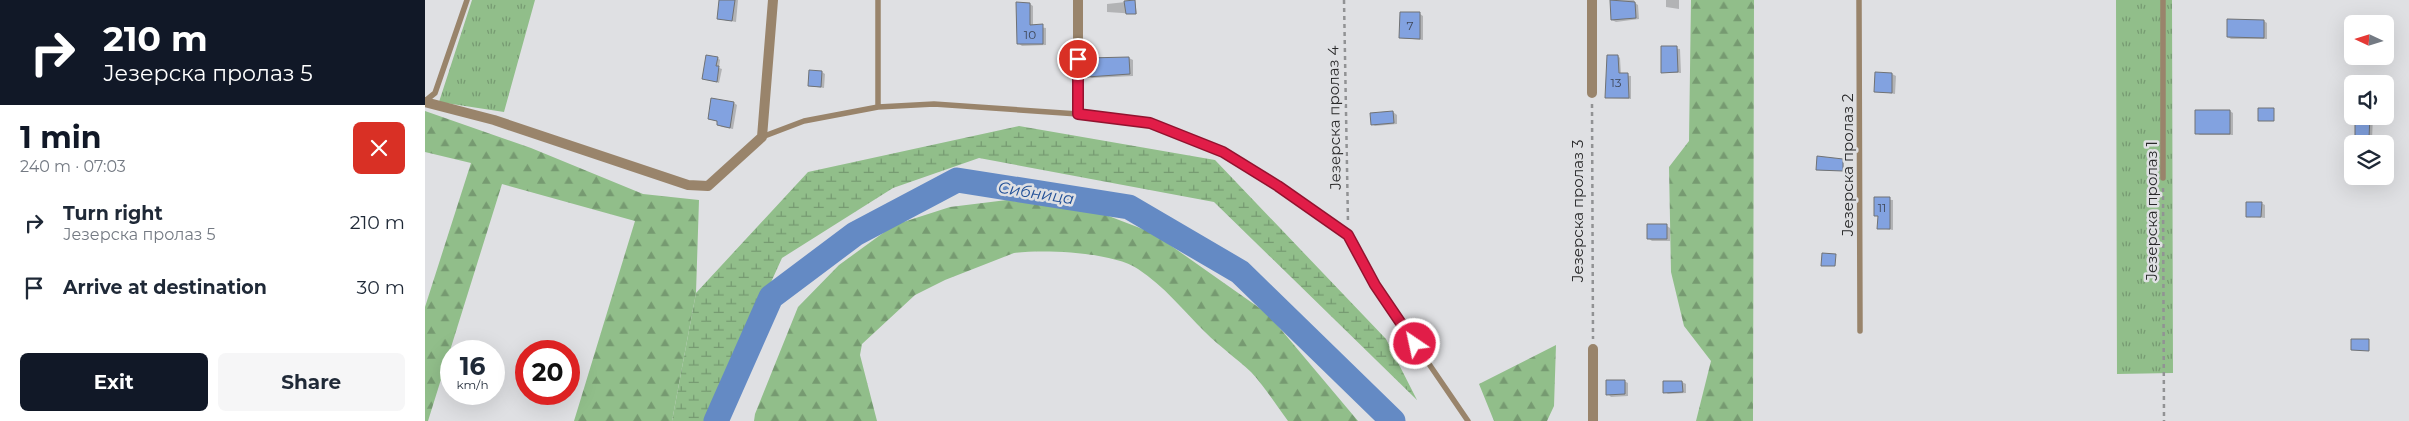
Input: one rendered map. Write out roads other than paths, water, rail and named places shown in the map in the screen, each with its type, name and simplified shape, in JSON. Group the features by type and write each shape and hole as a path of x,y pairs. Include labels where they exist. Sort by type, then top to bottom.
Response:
{"street":[{"path":"425,102 494,120 688,186 708,186 762,137 773,0"},
{"path":"1078,0 1078,114"},
{"path":"1592,0 1592,93"},
{"path":"1593,349 1593,421"}],"lane":[{"path":"425,102 435,93 467,0"},
{"path":"878,0 878,107"},
{"name":"Језерска пролаз 2","path":"1859,0 1860,331"},
{"name":"Језерска пролаз 1","path":"2163,0 2163,178"},
{"path":"762,137 804,121 878,107 933,104 1078,114 1150,123 1223,152 1278,186 1348,235 1375,285 1468,421"}],"waterway":[{"name":"Сибница","path":"716,421 771,297 855,234 957,180 1129,207 1240,272 1393,421"}]}
